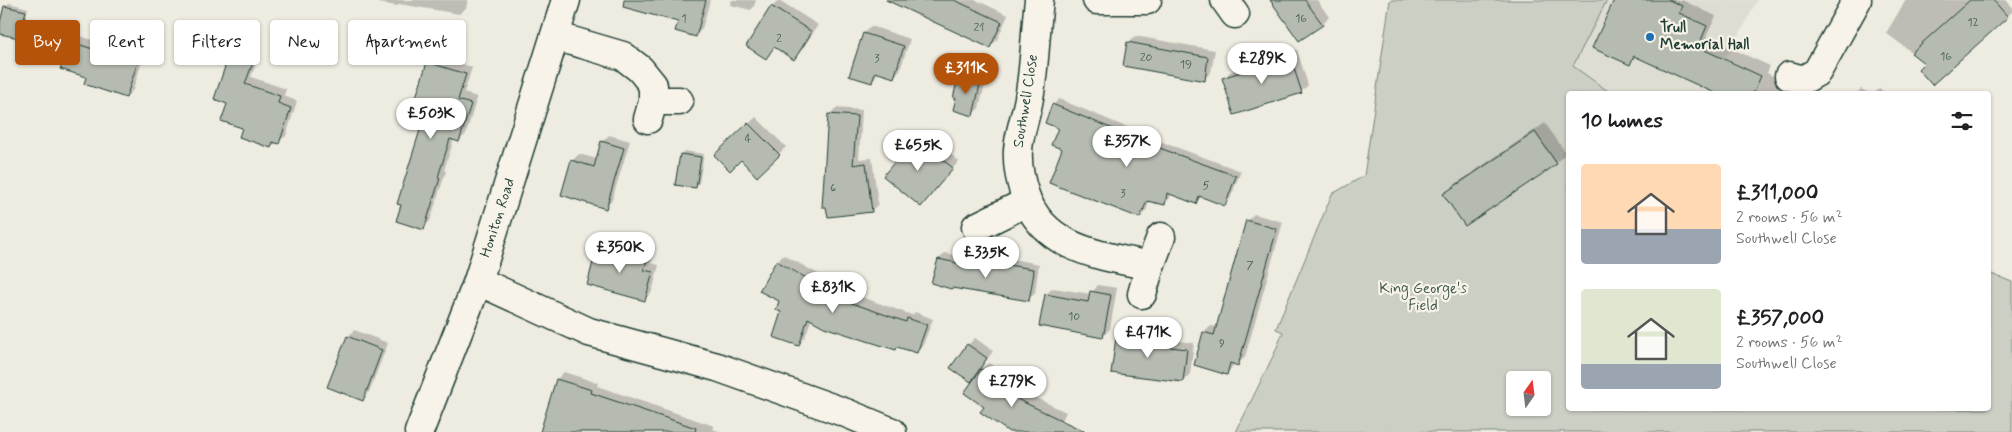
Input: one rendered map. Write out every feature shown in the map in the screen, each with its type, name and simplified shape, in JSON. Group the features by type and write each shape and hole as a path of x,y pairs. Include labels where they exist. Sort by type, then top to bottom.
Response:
{"street":[{"name":"Honiton Road","path":"419,432 478,281 566,0"},
{"name":"Southwell Close","path":"1039,0 1029,99 1018,148 1020,180 1027,202 1039,221 1053,236 1100,255 1150,266"},
{"path":"1097,0 1147,0"},
{"path":"1789,76 1803,80 1817,72 1857,0"},
{"path":"555,36 623,56 640,69 653,85 660,107"},
{"path":"976,227 1027,202"},
{"path":"1142,294 1161,237"},
{"path":"478,281 589,332 717,367 846,413 892,432"}],"shaded area":[{"path":"1484,0 1757,0 1732,49 1722,61 1708,91 1608,91"}],"green space":[{"name":"King George's Field","path":"1390,0 1607,0 1573,66 1608,91 1566,91 1566,411 1991,411 1991,274 2012,282 2012,432 1236,432 1283,332 1276,329 1332,194 1364,176"}],"building":[{"path":"624,0 706,0 696,37 675,31 678,22 623,7"},
{"path":"886,0 954,0 1002,22 990,48"},
{"path":"1270,0 1305,0 1323,25 1299,41"},
{"name":"Trull Memorial Hall","path":"1614,0 1669,0 1682,6 1679,13 1707,26 1698,47 1761,76 1754,91 1710,91 1634,56 1630,65 1592,48"},
{"path":"1970,0 1993,0 2008,17 1932,85 1918,69 1924,63 1911,53"},
{"path":"4,6 26,11 24,20 15,20 15,37 0,34 0,23"},
{"path":"771,6 812,32 794,60 774,47 766,59 746,46"},
{"path":"863,33 904,46 894,78 875,72 872,83 849,76"},
{"path":"1127,42 1208,57 1205,81 1123,66"},
{"path":"80,45 90,48 90,65 137,65 126,98 84,84 86,77 60,69 62,65 80,65"},
{"path":"1290,56 1302,93 1234,115 1222,78"},
{"path":"226,65 252,65 245,84 280,96 278,103 291,108 279,144 273,142 271,148 239,137 242,128 221,121 227,104 214,99"},
{"path":"426,65 437,65 466,74 458,100 471,104 459,142 450,139 424,230 396,221 401,205 397,204 420,130 407,126"},
{"path":"959,74 981,80 973,116 953,110 956,98 953,98"},
{"path":"1052,104 1157,147 1236,176 1225,206 1199,196 1196,204 1167,193 1165,205 1147,201 1140,218 1049,183 1062,149 1051,145 1058,128 1045,123"},
{"path":"828,114 857,116 853,165 866,163 872,212 828,217 826,207 822,207"},
{"path":"748,123 780,155 757,177 741,160 730,171 714,155"},
{"path":"1535,132 1557,164 1465,226 1443,194"},
{"path":"915,137 953,168 921,207 883,176"},
{"path":"601,141 624,148 606,209 561,195 571,160 594,167"},
{"path":"680,154 701,157 696,188 675,185"},
{"path":"1246,220 1277,229 1238,366 1230,363 1227,375 1194,365 1203,332 1214,335"},
{"path":"597,247 647,260 644,270 653,272 645,301 587,285"},
{"path":"938,259 982,268 983,261 1033,269 1029,301 951,289 931,283"},
{"path":"776,261 849,302 906,322 907,318 927,325 917,353 897,347 896,350 867,341 824,327 808,318 799,346 773,337 781,312 776,310 779,301 759,291"},
{"path":"1090,291 1111,295 1103,338 1039,326 1045,294 1088,302"},
{"path":"1117,331 1137,334 1136,343 1187,349 1183,382 1111,373"},
{"path":"347,336 382,350 363,401 327,387"},
{"path":"967,344 987,358 971,382 950,368"},
{"path":"981,369 1019,396 1017,399 1086,432 1009,432 980,412 984,407 964,393"},
{"path":"556,379 592,390 591,393 696,428 695,432 540,432"}],"place":[{"name":"Trull Memorial Hall","path":"1650,37"}]}
